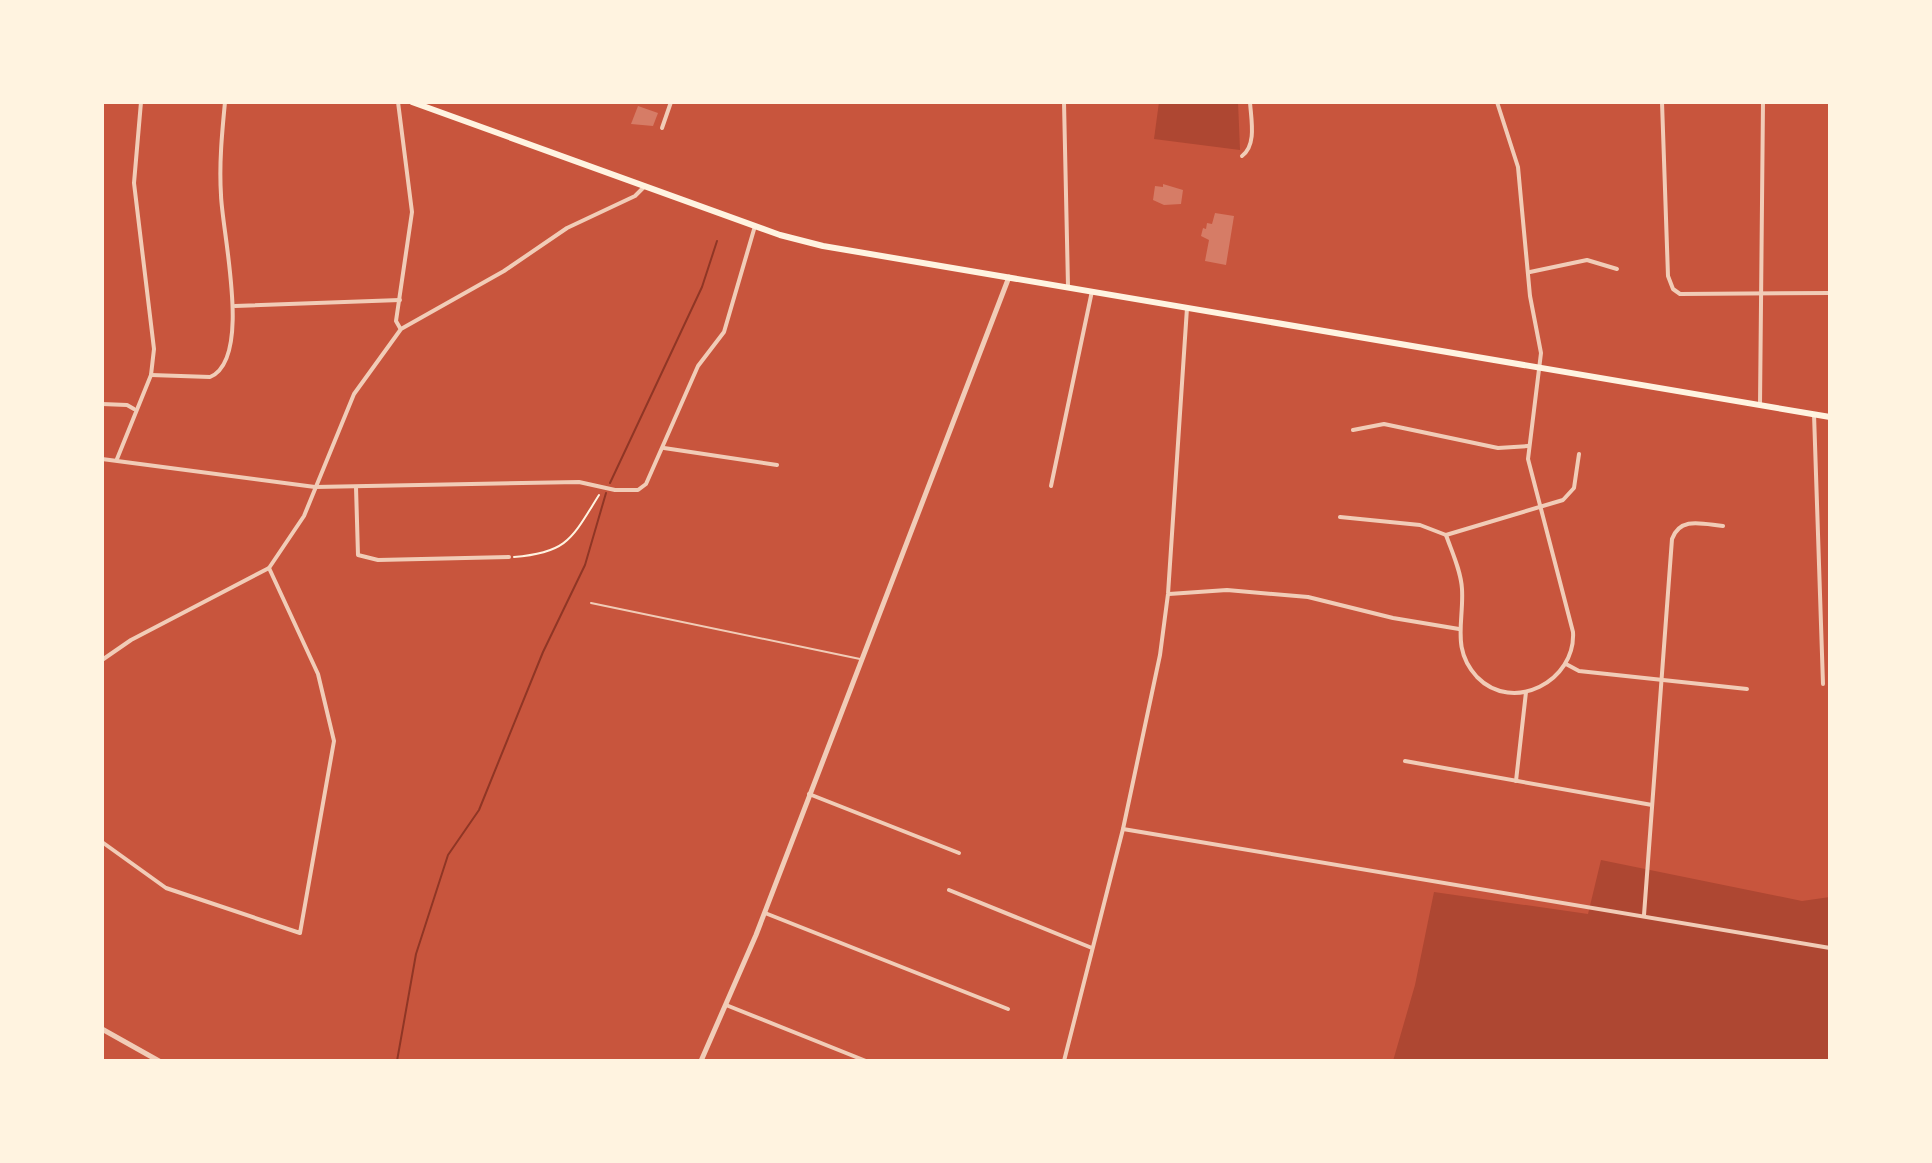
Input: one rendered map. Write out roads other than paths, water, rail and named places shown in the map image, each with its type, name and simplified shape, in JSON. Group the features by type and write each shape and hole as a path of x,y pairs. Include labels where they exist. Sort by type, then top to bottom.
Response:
{"main road":[{"path":"412,102 755,226 823,246 1830,417"}],"street":[{"path":"117,459 134,409 151,375 154,349 134,183 141,102"},
{"path":"151,375 210,377 219,374 225,364 235,306 220,193 225,102"},
{"path":"398,102 412,212 396,321 401,329"},
{"path":"662,128 670,103 664,102"},
{"path":"1064,102 1068,286"},
{"path":"1242,156 1250,151 1250,102"},
{"path":"1446,535 1462,586 1459,629 1463,656 1478,678 1501,691 1526,692 1549,682 1566,664 1573,645 1573,632 1528,463 1541,353 1518,167 1497,102"},
{"path":"1662,102 1668,276 1673,289 1680,294 1830,293"},
{"path":"1760,405 1763,102"},
{"path":"102,660 131,640 269,568 304,516 354,394 401,329 504,271 567,228 635,196 645,185"},
{"path":"102,459 315,487 579,482 638,490 646,484 664,448 698,366 724,332 755,226"},
{"path":"1529,272 1587,260 1617,269"},
{"path":"701,1061 764,913 1009,277"},
{"path":"1051,486 1092,291"},
{"path":"235,306 400,300"},
{"path":"1064,1061 1123,829 1160,655 1168,594 1187,308"},
{"path":"102,404 134,409"},
{"path":"1814,414 1823,684"},
{"path":"1353,430 1384,424 1498,448 1528,446"},
{"path":"664,448 777,465"},
{"path":"1340,517 1420,525 1446,535 1540,508 1570,495 1579,454"},
{"path":"356,487 358,555 378,560 509,557"},
{"path":"1644,915 1675,529 1692,523 1723,526"},
{"path":"102,842 166,888 300,933 334,741 318,674 269,568"},
{"path":"1168,594 1259,591 1325,600 1393,618 1459,629"},
{"path":"1566,664 1579,671 1747,689"},
{"path":"1516,781 1526,692"},
{"path":"1405,761 1652,805"},
{"path":"809,794 959,853"},
{"path":"1123,829 1830,948"},
{"path":"949,890 1092,948"},
{"path":"764,913 1008,1009"},
{"path":"726,1005 866,1061"},
{"path":"102,1029 159,1061"}],"lane":[{"path":"591,603 860,659"}],"waterway":[{"path":"610,483 702,287 717,241"},
{"path":"397,1061 416,954 448,855 479,810 543,652 585,565 606,493"}]}
